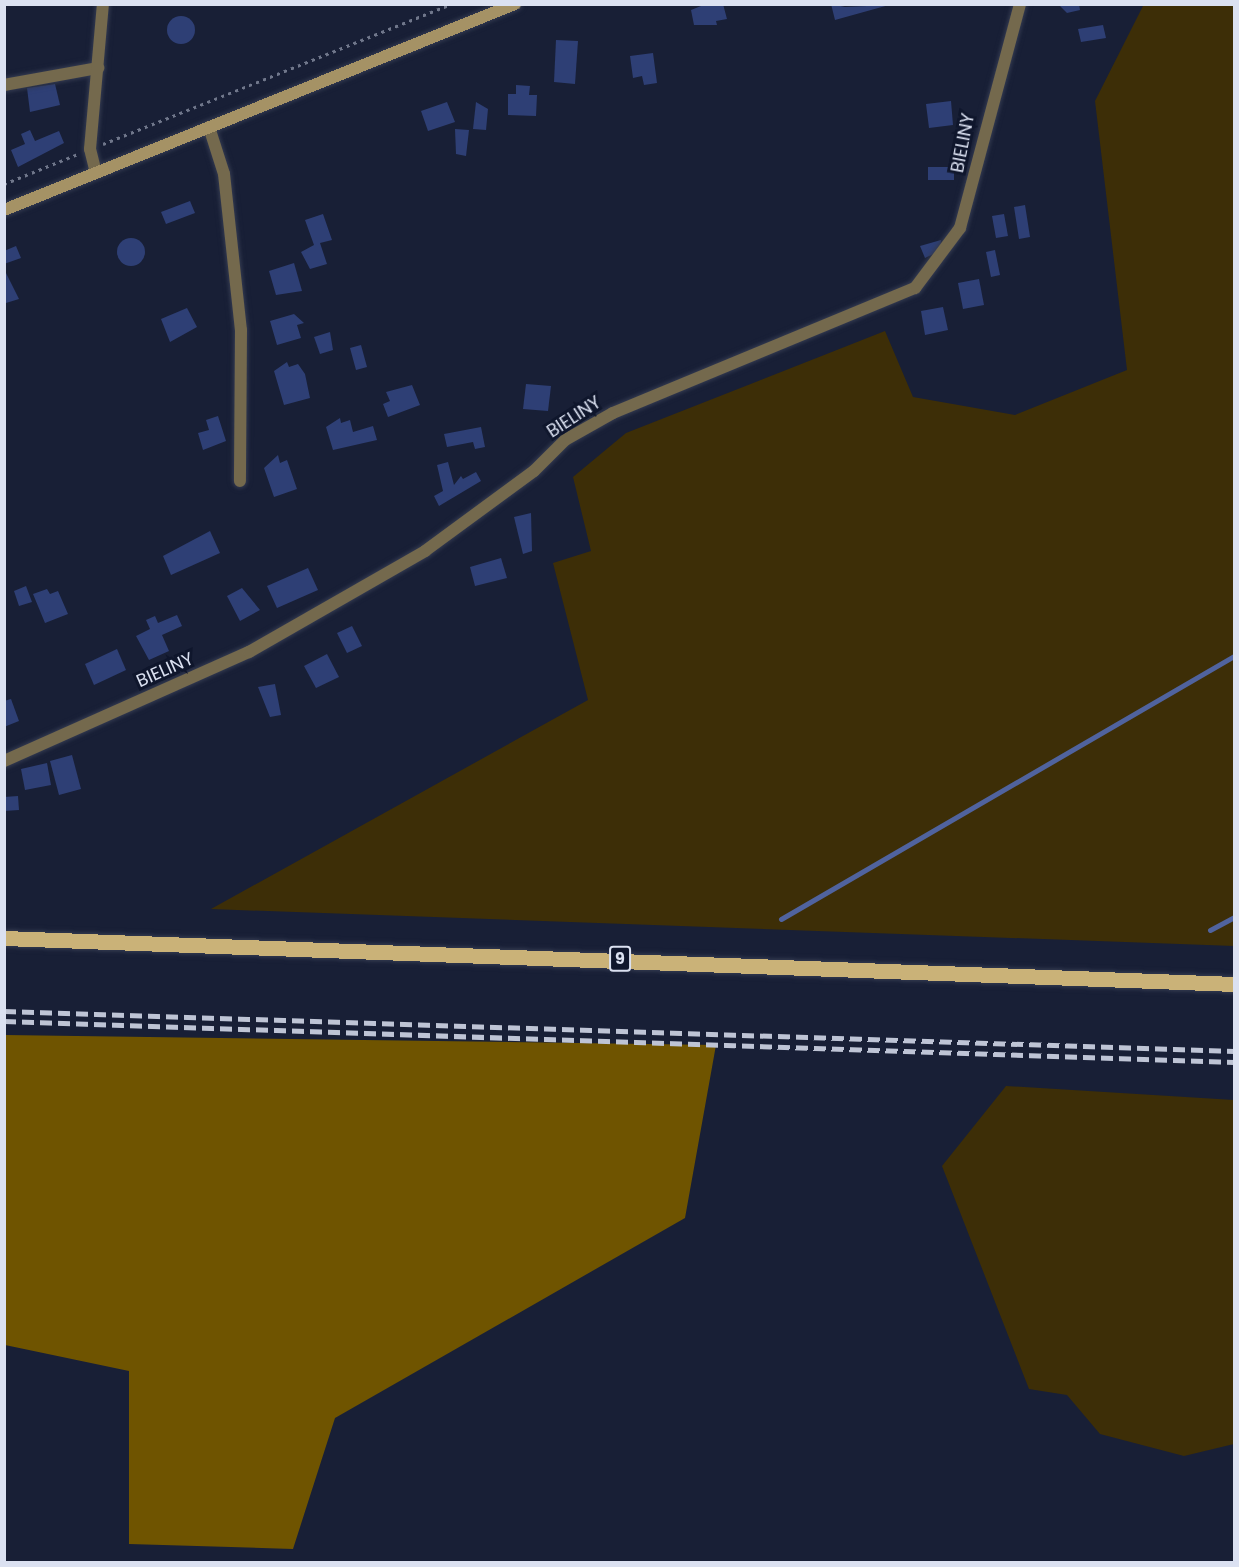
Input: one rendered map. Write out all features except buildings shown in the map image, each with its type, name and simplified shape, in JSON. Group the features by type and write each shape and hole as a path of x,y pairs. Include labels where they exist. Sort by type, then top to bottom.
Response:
{"main road":[{"path":"4,210 515,4"},
{"name":"9","path":"4,938 1234,984"}],"street":[{"path":"96,173 90,149 103,4"},
{"name":"BIELINY","path":"4,761 270,640 425,551 534,471 565,440 613,413 915,288 960,228 1020,4"},
{"path":"4,86 98,68"},
{"path":"209,128 224,174 241,330 240,481"}],"path":[{"path":"4,184 452,4"}],"shaded area":[{"path":"1144,4 1234,5 1234,946 211,909 588,700 553,563 591,551 573,477 626,433 885,331 913,397 1015,415 1127,370 1095,101"},
{"path":"5,1035 716,1045 685,1218 335,1418 293,1549 129,1544 129,1371 5,1345"},
{"path":"1006,1086 1234,1100 1234,1444 1184,1456 1100,1434 1067,1395 1029,1389 942,1166"}],"waterway":[{"path":"781,919 1234,656"},
{"path":"1210,930 1234,917"}],"railway":[{"path":"4,1011 1234,1051"},
{"path":"4,1021 1234,1062"}]}
